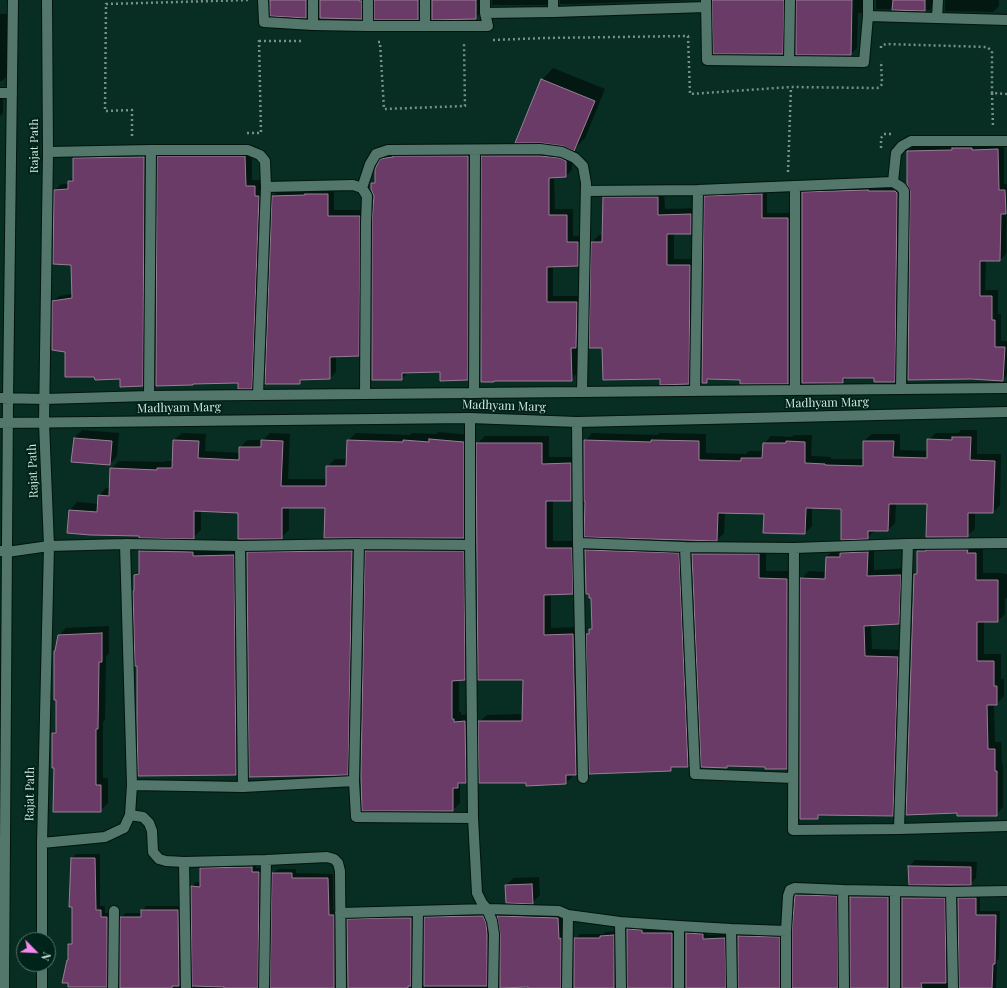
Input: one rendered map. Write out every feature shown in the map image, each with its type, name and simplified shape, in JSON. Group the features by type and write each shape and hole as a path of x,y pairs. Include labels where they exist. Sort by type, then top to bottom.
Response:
{"street":[{"name":"Rajat Path","path":"4,988 2,933 4,398 13,0"},
{"name":"Rajat Path","path":"42,932 42,843 49,546 44,423 48,152 47,0"},
{"path":"263,0 264,22 368,26 488,26 485,13 485,0"},
{"path":"313,0 313,25"},
{"path":"368,0 368,26"},
{"path":"425,0 425,26"},
{"path":"553,0 553,12"},
{"path":"789,60 790,0"},
{"path":"485,13 553,12 627,5 706,4 707,60 864,62 868,0"},
{"path":"937,18 938,0"},
{"path":"868,16 1007,20"},
{"path":"0,93 12,93"},
{"path":"893,182 896,153 902,146 911,141 1007,141"},
{"path":"362,188 370,164 376,154 388,150 540,149 562,152 575,158 582,166 586,183 582,392"},
{"path":"149,396 151,150"},
{"path":"48,152 248,150 260,155 265,161 266,187 258,395"},
{"path":"474,393 475,150"},
{"path":"586,191 698,190 893,182 901,187 904,191 901,389"},
{"path":"266,187 353,184 362,188 367,196 365,394"},
{"path":"795,186 795,390"},
{"path":"695,391 698,190"},
{"name":"Madhyam Marg","path":"4,398 44,399 149,396 1007,388"},
{"name":"Madhyam Marg","path":"4,423 470,418 577,422 1007,412"},
{"path":"470,418 473,818 477,893 482,903 488,910 492,921 494,934 493,988"},
{"path":"577,422 578,543 584,778"},
{"path":"578,543 685,547 794,548 908,544 1007,543"},
{"path":"3,552 49,546 125,544 240,546 359,544 470,545"},
{"path":"42,843 105,837 124,828 130,815 132,785 125,544"},
{"path":"359,544 354,781 356,817 473,818"},
{"path":"899,829 908,544"},
{"path":"240,546 243,787"},
{"path":"685,547 695,774 793,778"},
{"path":"794,548 793,830 1007,826"},
{"path":"132,785 243,787 354,781"},
{"path":"130,815 143,817 149,823 152,831 153,852 159,858 166,861 266,860 327,857 334,859 338,863 340,871 341,988"},
{"path":"264,988 266,860"},
{"path":"184,862 186,988"},
{"path":"786,988 786,931 788,896 790,890 795,888 951,892 1007,890"},
{"path":"843,890 844,988"},
{"path":"895,891 895,988"},
{"path":"951,892 953,988"},
{"path":"340,913 488,910 559,911 568,915 620,922 786,931"},
{"path":"113,988 114,911"},
{"path":"417,988 418,911"},
{"path":"567,988 568,915"},
{"path":"620,922 621,988"},
{"path":"679,988 680,926"},
{"path":"731,929 732,988"},
{"path":"42,972 42,988"}],"path":[{"path":"132,137 132,110 105,111 106,4 250,0"},
{"path":"486,41 546,38 688,36 690,94 791,87 877,88 882,84 880,56"},
{"path":"246,133 261,133 259,41"},
{"path":"380,42 384,109 465,106 463,42 471,41"},
{"path":"880,49 881,46 886,44 987,47 992,50 992,93 1007,94"},
{"path":"791,87 787,172 795,172"},
{"path":"881,150 881,138 884,134 892,134"}],"building":[{"path":"270,0 306,0 306,18 270,16"},
{"path":"320,0 362,1 362,19 320,18"},
{"path":"374,0 418,0 418,20 374,20"},
{"path":"432,0 476,0 476,19 432,20"},
{"path":"712,0 784,0 783,54 713,54"},
{"path":"796,0 852,0 851,55 796,55"},
{"path":"893,0 925,0 925,11 892,10"},
{"path":"541,79 595,101 574,151 563,146 541,143 515,143"},
{"path":"952,148 972,148 972,150 998,149 999,190 1005,190 1006,214 1001,214 1000,261 980,261 980,296 992,296 992,320 995,320 995,347 1005,347 1003,381 971,379 908,380 910,191 907,184 907,151 952,150"},
{"path":"157,156 245,156 246,186 255,186 255,196 259,196 252,389 238,389 238,383 156,386"},
{"path":"393,156 468,156 468,380 440,381 440,372 402,373 402,380 372,380 372,222 374,196 371,189 371,183 375,183 375,169 380,159"},
{"path":"481,156 540,156 560,158 566,161 566,177 549,178 549,215 567,215 567,242 578,242 578,266 547,267 547,302 577,302 576,348 571,348 572,381 481,382"},
{"path":"144,157 143,386 120,387 120,379 95,380 94,377 65,377 65,352 52,350 52,301 72,298 71,265 53,264 54,190 68,189 68,181 73,181 73,158"},
{"path":"868,190 895,191 897,193 895,382 874,382 874,378 843,378 843,383 802,383 802,192"},
{"path":"328,194 328,216 360,216 359,356 330,357 330,379 300,380 300,384 265,384 272,196"},
{"path":"762,194 762,218 788,218 788,384 740,384 740,380 707,379 707,383 702,383 704,196"},
{"path":"603,197 658,197 658,215 691,214 691,234 667,234 667,265 690,265 689,384 660,385 660,379 603,380 602,348 589,348 591,242 602,242"},
{"path":"952,437 971,437 970,460 995,461 993,513 968,513 968,537 926,537 927,504 889,504 888,531 868,531 868,539 841,540 841,509 806,508 805,534 763,533 764,514 718,513 717,541 584,537 584,440 651,442 651,440 699,441 699,460 741,461 741,458 762,458 763,443 786,443 786,441 805,442 805,463 863,466 863,441 894,441 893,457 927,458 927,439 952,440"},
{"path":"74,438 112,441 110,465 71,462"},
{"path":"429,439 464,442 464,538 324,538 325,508 282,508 282,539 238,539 238,513 194,511 194,539 139,538 139,536 67,533 69,510 97,512 98,495 109,496 110,468 157,470 157,468 172,468 173,440 199,441 198,458 239,460 239,447 261,447 261,440 283,441 281,486 326,486 326,466 346,466 347,440 403,442 403,440 429,442"},
{"path":"476,443 542,443 542,464 571,463 571,501 546,501 546,548 572,548 573,594 544,595 544,635 573,634 576,775 566,775 566,784 526,786 526,783 479,783 478,721 522,721 523,680 478,680"},
{"path":"585,550 679,553 688,767 671,767 671,771 589,774 586,634 589,634 589,629 592,629 591,598 589,598 589,594 586,594"},
{"path":"968,550 967,553 976,553 976,580 998,580 998,622 977,622 977,661 994,661 994,686 997,686 997,705 987,705 988,749 995,749 995,771 997,771 997,816 957,816 957,813 906,815 914,574 917,574 917,551"},
{"path":"139,551 193,552 193,556 234,555 236,775 138,776 137,666 135,666 133,591 134,575 139,574"},
{"path":"352,551 348,775 249,777 247,552"},
{"path":"365,551 464,551 465,680 452,681 452,719 454,719 454,722 465,721 466,783 458,783 458,788 453,788 453,811 362,811 361,775"},
{"path":"868,552 867,576 901,575 899,624 864,626 865,656 898,657 893,816 818,815 818,819 800,819 800,578 825,579 826,557 840,557 840,553"},
{"path":"692,554 759,554 759,578 787,579 787,769 727,766 727,768 701,767"},
{"path":"102,633 102,662 99,662 98,729 96,729 96,785 101,785 101,812 53,812 54,768 52,768 52,733 56,733 54,651 58,635"},
{"path":"71,858 95,858 96,910 101,910 101,917 107,917 107,987 68,987 68,983 62,983 68,960 68,944 72,944 72,907 69,907"},
{"path":"908,866 971,867 971,885 909,885"},
{"path":"252,867 252,872 259,872 258,988 192,986 191,886 200,887 200,868"},
{"path":"272,873 292,873 292,878 328,878 329,915 334,915 334,988 270,988"},
{"path":"532,884 533,904 506,903 505,885"},
{"path":"795,895 837,896 838,988 792,988 792,931"},
{"path":"850,897 888,897 888,988 850,988"},
{"path":"902,898 945,898 946,983 921,983 922,988 902,988"},
{"path":"958,898 976,898 976,915 996,915 995,964 993,964 992,988 959,988"},
{"path":"141,910 178,910 179,986 172,986 172,988 120,988 120,917 141,917"},
{"path":"483,916 486,923 487,934 487,986 424,986 424,917"},
{"path":"497,916 558,918 559,939 561,938 561,988 500,988 500,934"},
{"path":"411,918 411,986 408,986 408,988 348,988 347,919"},
{"path":"627,929 642,930 642,933 672,933 672,988 627,988"},
{"path":"686,933 703,934 703,939 725,938 726,988 686,988"},
{"path":"614,935 614,988 574,988 574,938 600,938 600,936"},
{"path":"738,936 780,937 780,988 738,988"}]}
